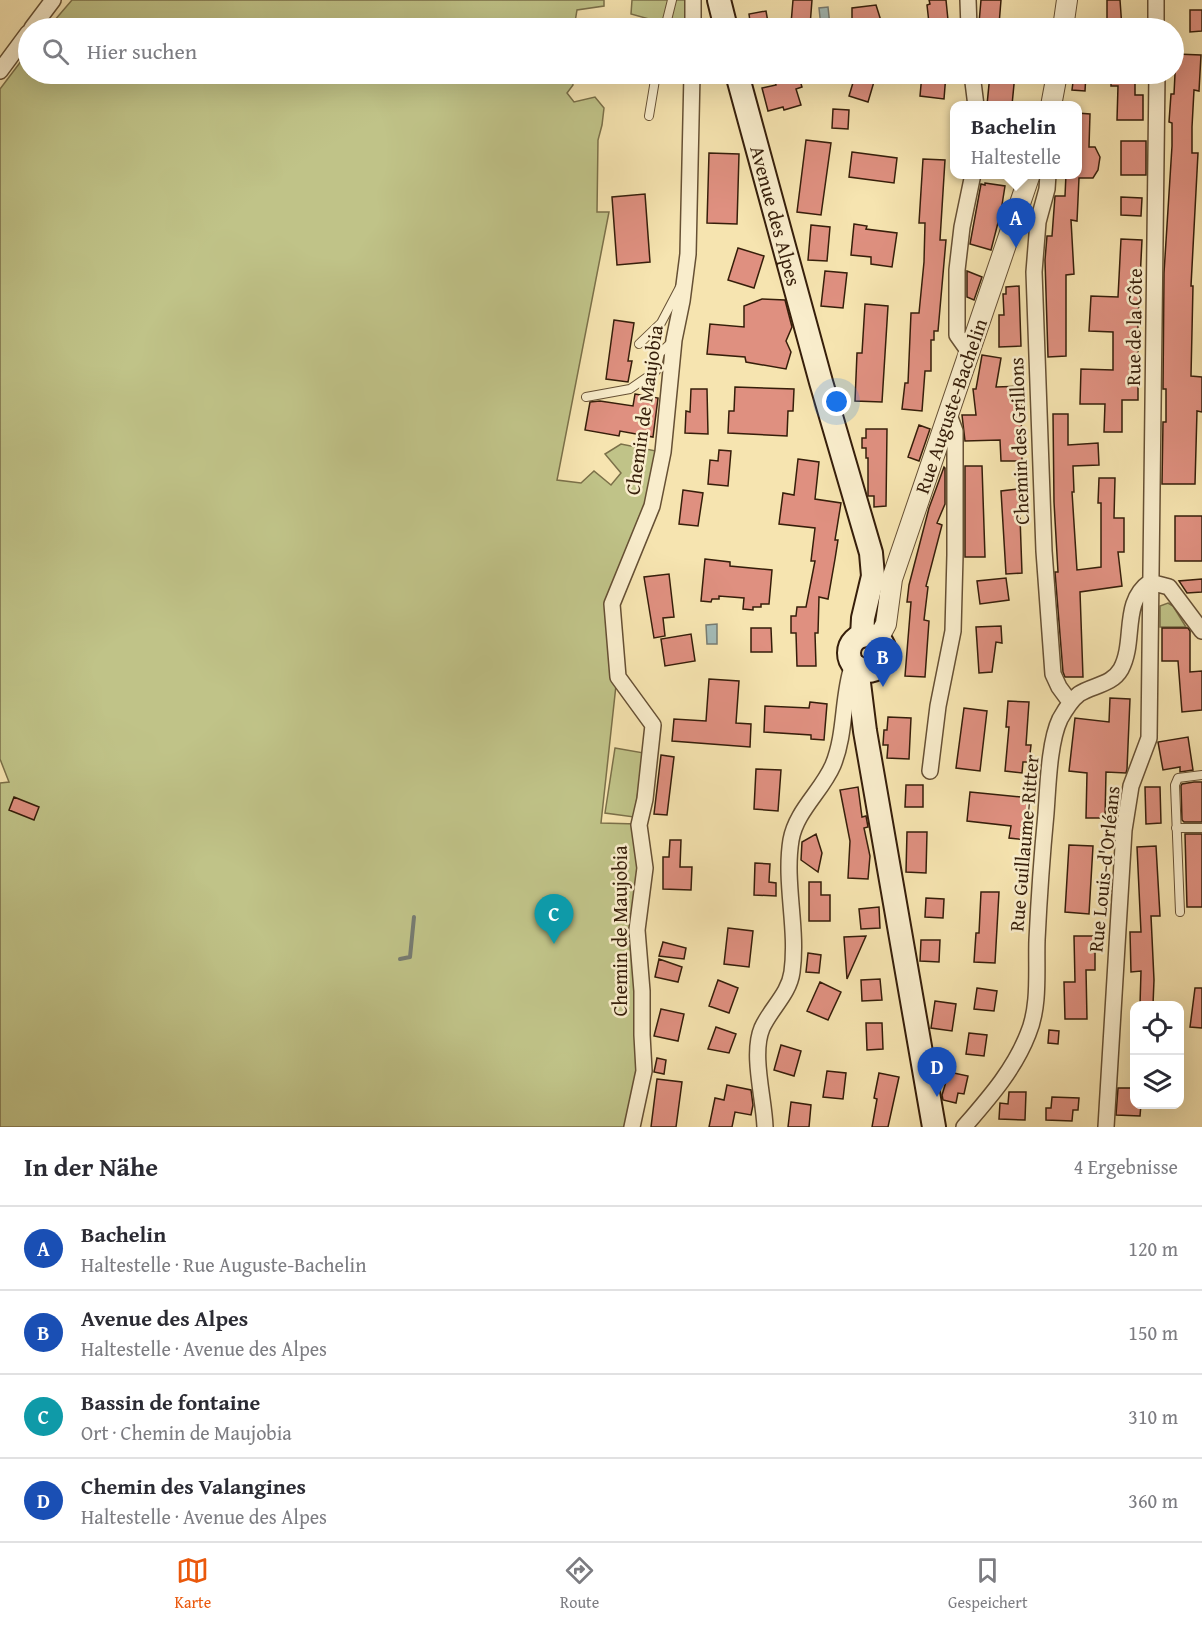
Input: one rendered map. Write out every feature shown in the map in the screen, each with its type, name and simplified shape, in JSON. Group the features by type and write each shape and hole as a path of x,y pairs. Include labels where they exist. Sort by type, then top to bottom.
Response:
{"main road":[{"path":"719,0 724,18"},
{"name":"Avenue des Alpes","path":"740,84 821,382 871,553 873,576 863,618 870,637"},
{"path":"865,731 882,663 884,648 870,637 857,638 850,647 851,659 862,670 873,670 882,663"},
{"path":"855,665 934,1127"}],"street":[{"path":"40,18 53,0"},
{"path":"693,0 693,18"},
{"path":"968,0 969,18"},
{"path":"1064,18 1067,0"},
{"path":"1156,0 1156,18"},
{"path":"0,71 18,47"},
{"name":"Chemin de Maujobia","path":"632,1127 644,1071 642,991 637,930 645,868 639,825 645,799 653,725 618,677 612,604 652,507 663,452 674,340 688,254 692,84"},
{"path":"973,84 975,101"},
{"path":"1052,101 1055,84"},
{"name":"Rue de la Côte","path":"1150,582 1157,84"},
{"path":"969,352 957,335 957,270 962,227 972,179"},
{"name":"Rue Auguste-Bachelin","path":"870,637 886,624 891,579 1028,179"},
{"name":"Chemin des Grillons","path":"1048,179 1038,222 1034,272 1043,534 1053,674 1070,702"},
{"path":"930,771 938,706 952,631 955,555 955,430 948,411"},
{"path":"1070,702 1081,693 1115,678 1121,669 1134,604 1140,589 1150,582 1169,587 1202,631"},
{"name":"Rue Louis-d'Orléans","path":"1106,1127 1125,830 1131,786 1149,738 1150,582"},
{"path":"765,1127 758,1045 762,1028 784,994 792,974 794,950 790,854 792,837 797,822 832,765 841,739 849,678 855,665"},
{"name":"Rue Guillaume-Ritter","path":"964,1127 993,1094 1018,1057 1034,1018 1039,896 1048,786 1054,739 1059,721 1070,702"}],"lane":[{"path":"668,18 672,0"},
{"path":"649,116 654,84"},
{"path":"639,344 661,323 676,292 685,281"},
{"path":"586,397 630,389 656,370 660,353 674,340"},
{"path":"1180,912 1176,781 1178,778 1202,775"},
{"path":"1176,828 1202,828"}],"green space":[{"path":"72,0 604,0 604,6 577,10 576,18 57,18"},
{"path":"632,0 688,0 689,18 645,18 631,14"},
{"path":"18,65 18,84 573,84 567,93 574,102 595,97 604,108 598,140 597,212 609,212 557,480 581,483 594,471 611,485 621,473 605,454 621,444 661,452 650,506 610,604 617,676 601,823 637,824 643,868 639,1066 629,1127 0,1127 0,783 9,782 0,759 0,89"},
{"path":"1168,603 1173,606 1186,627 1160,627 1160,606"},
{"path":"615,748 644,753 634,817 605,813"}],"water":[{"path":"828,7 829,18 820,18 819,8"},
{"path":"717,624 717,644 707,644 706,625"}],"building":[{"path":"793,0 812,0 811,18 792,18"},
{"path":"929,0 946,0 948,18 928,18 927,5 930,4"},
{"path":"981,0 1001,0 1000,18 979,18"},
{"path":"1107,0 1120,0 1121,18 1107,18"},
{"path":"876,5 880,18 852,18 852,8"},
{"path":"1190,10 1202,10 1202,31 1190,32"},
{"path":"766,11 767,18 750,18 749,14"},
{"path":"1184,54 1201,55 1199,91 1194,90 1192,127 1192,153 1198,153 1191,286 1193,286 1191,376 1202,377 1202,412 1197,411 1195,484 1162,484 1163,422 1166,422 1166,389 1163,389 1164,273 1172,146 1172,123 1169,122 1171,94 1174,94 1174,84 1184,84"},
{"path":"801,84 802,87 796,89 801,105 784,110 783,107 768,111 762,88"},
{"path":"853,84 873,84 868,102 849,96"},
{"path":"921,84 945,84 944,99 920,96"},
{"path":"989,84 1014,84 1012,101 987,101"},
{"path":"1073,84 1085,84 1085,91 1072,90"},
{"path":"1111,84 1135,84 1135,95 1143,95 1143,120 1117,120 1118,86 1111,86"},
{"path":"833,109 849,110 848,129 832,128"},
{"path":"1082,113 1090,114 1089,147 1095,147 1100,157 1098,170 1093,178 1082,178"},
{"path":"806,140 831,143 821,215 797,212"},
{"path":"1121,141 1146,141 1146,175 1121,175"},
{"path":"852,152 897,158 894,183 849,177"},
{"path":"709,153 739,154 737,224 707,223"},
{"path":"923,159 945,160 940,240 946,240 938,331 934,331 934,340 931,340 931,371 925,371 922,411 902,409 905,383 908,383 911,313 919,313 924,262 925,223 919,223"},
{"path":"1066,179 1079,179 1077,221 1071,220 1074,274 1066,275 1066,356 1048,357 1045,260 1047,236 1052,236 1055,196 1065,196"},
{"path":"985,183 1005,186 991,250 970,244 981,184 985,185"},
{"path":"645,194 650,262 617,265 612,197"},
{"path":"1121,197 1142,198 1141,216 1121,215"},
{"path":"854,224 867,226 866,229 897,233 892,267 871,264 871,257 851,255"},
{"path":"811,225 830,227 827,261 808,260"},
{"path":"1121,239 1142,240 1138,320 1138,400 1122,400 1122,432 1104,432 1105,404 1080,404 1081,369 1113,370 1113,332 1089,331 1091,296 1118,297"},
{"path":"738,248 764,256 754,288 728,280"},
{"path":"825,271 847,273 843,308 821,306"},
{"path":"967,271 982,277 974,300 967,297"},
{"path":"1019,286 1021,346 999,347 999,315 1004,315 1003,294 1006,294 1006,287"},
{"path":"762,299 785,300 792,327 786,341 791,352 786,369 746,362 745,357 707,354 710,324 744,327 744,306"},
{"path":"865,304 888,306 882,402 855,401 857,353 862,353"},
{"path":"614,320 634,323 628,361 632,361 628,382 606,379"},
{"path":"982,355 1001,358 996,387 1024,386 1025,405 1021,405 1022,461 1001,461 1000,440 965,441 962,415 976,415 973,389 976,389"},
{"path":"735,387 794,389 793,411 788,411 787,436 728,433 729,411 734,411"},
{"path":"691,389 707,389 708,434 685,433 686,411 690,412"},
{"path":"635,394 658,398 653,437 620,431 619,436 585,430 590,402 600,401 633,406"},
{"path":"1053,414 1068,414 1068,445 1098,443 1099,465 1073,466 1074,492 1072,492 1077,570 1101,567 1099,478 1115,478 1114,518 1124,518 1124,552 1118,552 1122,586 1080,592 1083,677 1065,677 1063,672 1055,572 1058,572"},
{"path":"919,425 930,429 919,461 908,457"},
{"path":"866,429 887,429 886,506 874,507 874,496 868,496 868,458 866,458 866,448 862,448 862,438 866,438"},
{"path":"719,450 731,451 728,486 708,484 710,460 718,461"},
{"path":"798,459 819,462 815,499 841,503 835,540 838,540 828,599 819,597 818,633 815,633 816,666 797,666 796,633 791,633 791,616 796,616 797,607 806,607 815,561 811,561 815,528 779,524 783,493 794,495"},
{"path":"965,466 982,466 985,557 965,557"},
{"path":"944,467 945,504 937,523 942,525 926,586 928,587 924,620 929,621 925,677 905,676 911,602 907,602 909,585 929,508"},
{"path":"1019,489 1022,573 1006,574 1001,491"},
{"path":"683,490 703,493 698,526 679,524"},
{"path":"1175,516 1202,516 1202,561 1175,561"},
{"path":"705,559 730,562 730,566 772,570 769,604 753,607 753,610 743,609 744,598 719,596 719,599 712,599 711,602 701,601"},
{"path":"669,574 674,617 663,618 665,636 654,638 644,577"},
{"path":"1006,578 1009,600 980,604 977,581"},
{"path":"1202,579 1202,592 1187,593 1179,581"},
{"path":"1001,626 1002,643 996,642 992,672 979,673 976,627"},
{"path":"751,628 771,628 772,652 751,652"},
{"path":"1162,628 1188,628 1190,631 1190,672 1202,671 1202,710 1182,712 1178,661 1162,661"},
{"path":"691,634 695,661 665,666 661,639"},
{"path":"709,679 739,681 736,723 751,724 750,747 672,741 674,719 706,721"},
{"path":"1110,698 1130,699 1127,769 1126,773 1106,772 1105,818 1086,818 1087,773 1069,771 1075,718 1109,722"},
{"path":"1008,701 1029,702 1026,745 1031,745 1029,762 1023,762 1022,773 1005,771 1009,727 1006,727"},
{"path":"810,702 827,704 824,740 811,739 811,735 764,732 765,706 809,708"},
{"path":"964,708 987,711 980,771 956,768"},
{"path":"888,717 911,718 909,759 887,758 888,745 883,745"},
{"path":"1188,737 1193,770 1180,772 1180,767 1163,770 1158,742"},
{"path":"661,755 674,757 667,815 654,814"},
{"path":"756,769 781,770 778,811 754,809"},
{"path":"1202,782 1202,822 1184,822 1182,820 1181,786"},
{"path":"906,785 923,785 923,807 905,807"},
{"path":"858,787 862,817 866,816 868,827 864,828 870,856 868,879 848,878 850,841 840,790"},
{"path":"1145,787 1160,787 1161,823 1146,824"},
{"path":"970,792 1031,798 1026,840 1009,838 1011,826 967,821"},
{"path":"14,797 39,807 34,820 9,810"},
{"path":"907,832 927,832 926,873 906,872"},
{"path":"816,834 822,853 818,872 801,860 802,842"},
{"path":"1185,834 1202,834 1202,907 1187,907"},
{"path":"670,840 681,840 680,867 692,867 691,890 663,889 663,857 669,857"},
{"path":"1069,845 1093,846 1089,914 1065,912"},
{"path":"1156,846 1160,916 1151,916 1153,1001 1140,1001 1141,971 1131,972 1130,932 1141,932 1137,847"},
{"path":"755,863 770,864 769,882 776,883 776,896 754,895"},
{"path":"809,882 821,882 821,895 830,895 830,921 809,921"},
{"path":"981,892 999,892 995,963 974,962 976,933 979,933"},
{"path":"926,898 944,899 943,918 925,917"},
{"path":"879,907 880,928 861,929 859,909"},
{"path":"728,928 753,931 749,967 724,964"},
{"path":"866,936 847,979 844,937"},
{"path":"1074,936 1095,936 1095,970 1086,970 1087,1019 1065,1019 1064,982 1075,982"},
{"path":"921,940 940,940 939,962 920,961"},
{"path":"663,942 686,948 684,959 659,956"},
{"path":"808,953 821,955 819,973 806,972"},
{"path":"659,959 682,967 678,982 655,977"},
{"path":"880,979 882,1000 862,1001 861,980"},
{"path":"718,980 738,988 729,1013 709,1006"},
{"path":"820,982 841,992 828,1020 807,1011"},
{"path":"977,988 997,991 994,1011 974,1009"},
{"path":"1195,988 1202,988 1202,1028 1190,1027"},
{"path":"935,1001 956,1004 952,1031 931,1028"},
{"path":"661,1009 684,1014 678,1041 654,1036"},
{"path":"866,1023 882,1023 883,1049 867,1050"},
{"path":"716,1027 736,1034 729,1053 708,1049"},
{"path":"1049,1030 1059,1031 1058,1044 1048,1043"},
{"path":"969,1033 987,1035 984,1056 966,1054"},
{"path":"781,1045 801,1051 794,1076 774,1070"},
{"path":"657,1058 666,1060 664,1074 654,1072"},
{"path":"827,1071 846,1073 843,1099 823,1097"},
{"path":"949,1072 968,1076 964,1094 958,1093 956,1103 943,1100 942,1095"},
{"path":"879,1073 899,1077 888,1127 872,1127"},
{"path":"657,1079 682,1082 676,1127 651,1127"},
{"path":"727,1085 751,1090 753,1105 751,1115 735,1112 732,1127 709,1127 715,1098 724,1100"},
{"path":"1118,1088 1130,1088 1130,1109 1141,1109 1140,1116 1116,1115"},
{"path":"1009,1092 1026,1092 1025,1120 999,1119 1000,1103 1008,1104"},
{"path":"1052,1097 1079,1098 1078,1110 1073,1110 1072,1121 1046,1120 1046,1108 1051,1108"},
{"path":"791,1102 811,1105 809,1127 788,1127"}],"waterway":[{"path":"400,959 410,957 414,917"}],"place":[{"name":"Bachelin","path":"1016,248"},
{"name":"Avenue des Alpes","path":"883,687"},
{"name":"Bassin de fontaine","path":"554,944"},
{"name":"Chemin des Valangines","path":"937,1097"}]}
